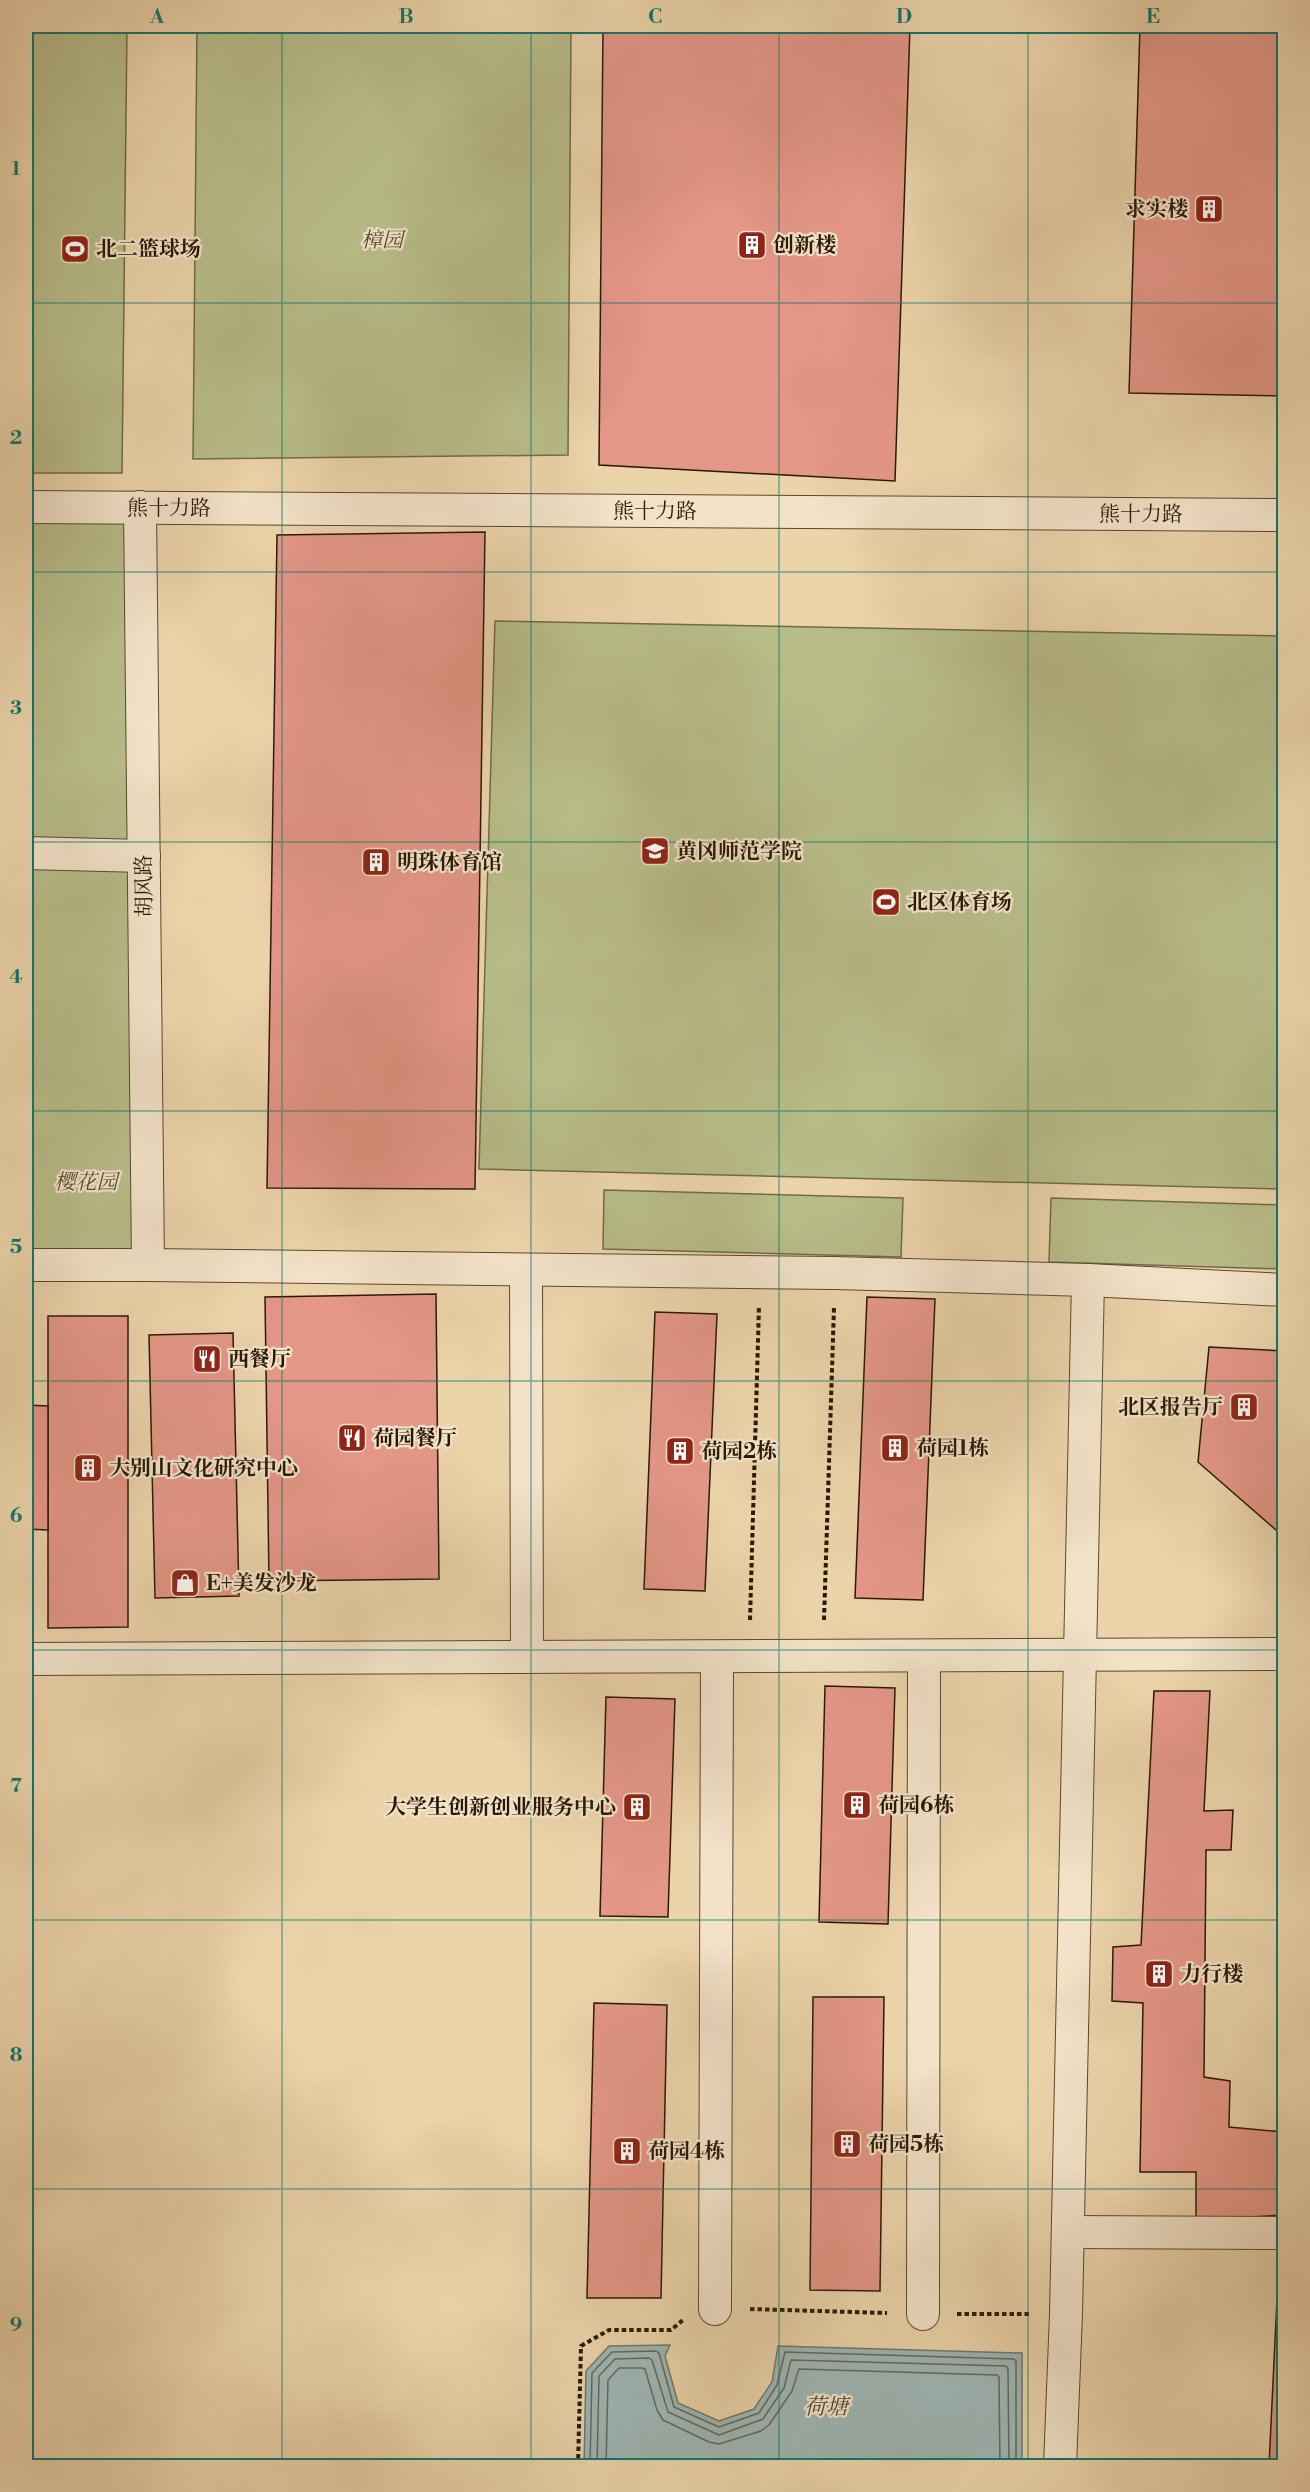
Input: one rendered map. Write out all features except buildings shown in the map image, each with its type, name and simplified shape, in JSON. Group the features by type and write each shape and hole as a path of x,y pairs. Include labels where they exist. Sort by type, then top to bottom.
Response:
{"street":[{"name":"熊十力路","path":"26,507 1284,515"},
{"name":"胡风路","path":"140,507 148,1265"},
{"path":"26,853 144,856"},
{"path":"26,1265 835,1273 1088,1280 1284,1290"},
{"path":"526,1270 527,1658"},
{"path":"1060,2466 1068,2232 1088,1280"},
{"path":"26,1659 1284,1654"},
{"path":"923,2314 924,1656"},
{"path":"715,2308 717,1657"},
{"path":"1068,2232 1284,2233"}],"path":[{"path":"750,1656 759,1272"},
{"path":"823,1657 835,1273"},
{"path":"578,2466 581,2346 609,2330 671,2330 692,2312 715,2308 923,2314 1066,2314"}],"green space":[{"name":"北二篮球场","path":"26,26 127,26 122,473 26,473"},
{"name":"樟园","path":"197,26 571,26 568,455 193,459"},
{"name":"樱花园","path":"26,507 140,507 148,1265 26,1265"},
{"name":"北区体育场","path":"495,621 1284,636 1284,1189 479,1169"},
{"path":"604,1190 903,1198 901,1257 603,1249"},
{"path":"1051,1198 1284,1205 1284,1269 1049,1262"}],"water":[{"name":"荷塘","path":"670,2345 665,2356 678,2403 719,2421 754,2409 772,2382 778,2346 1022,2353 1022,2466 584,2466 586,2371 609,2346"}],"place":[{"name":"求实楼","path":"1209,209"},
{"name":"创新楼","path":"752,245"},
{"name":"北二篮球场","path":"75,249"},
{"name":"黄冈师范学院","path":"655,851"},
{"name":"明珠体育馆","path":"376,862"},
{"name":"北区体育场","path":"886,902"},
{"name":"西餐厅","path":"207,1359"},
{"name":"北区报告厅","path":"1244,1407"},
{"name":"荷园餐厅","path":"352,1438"},
{"name":"荷园1栋","path":"895,1448"},
{"name":"荷园2栋","path":"680,1451"},
{"name":"大别山文化研究中心","path":"88,1468"},
{"name":"E+美发沙龙","path":"185,1583"},
{"name":"荷园6栋","path":"857,1805"},
{"name":"大学生创新创业服务中心","path":"637,1807"},
{"name":"力行楼","path":"1159,1974"},
{"name":"荷园5栋","path":"847,2144"},
{"name":"荷园4栋","path":"627,2151"}]}
